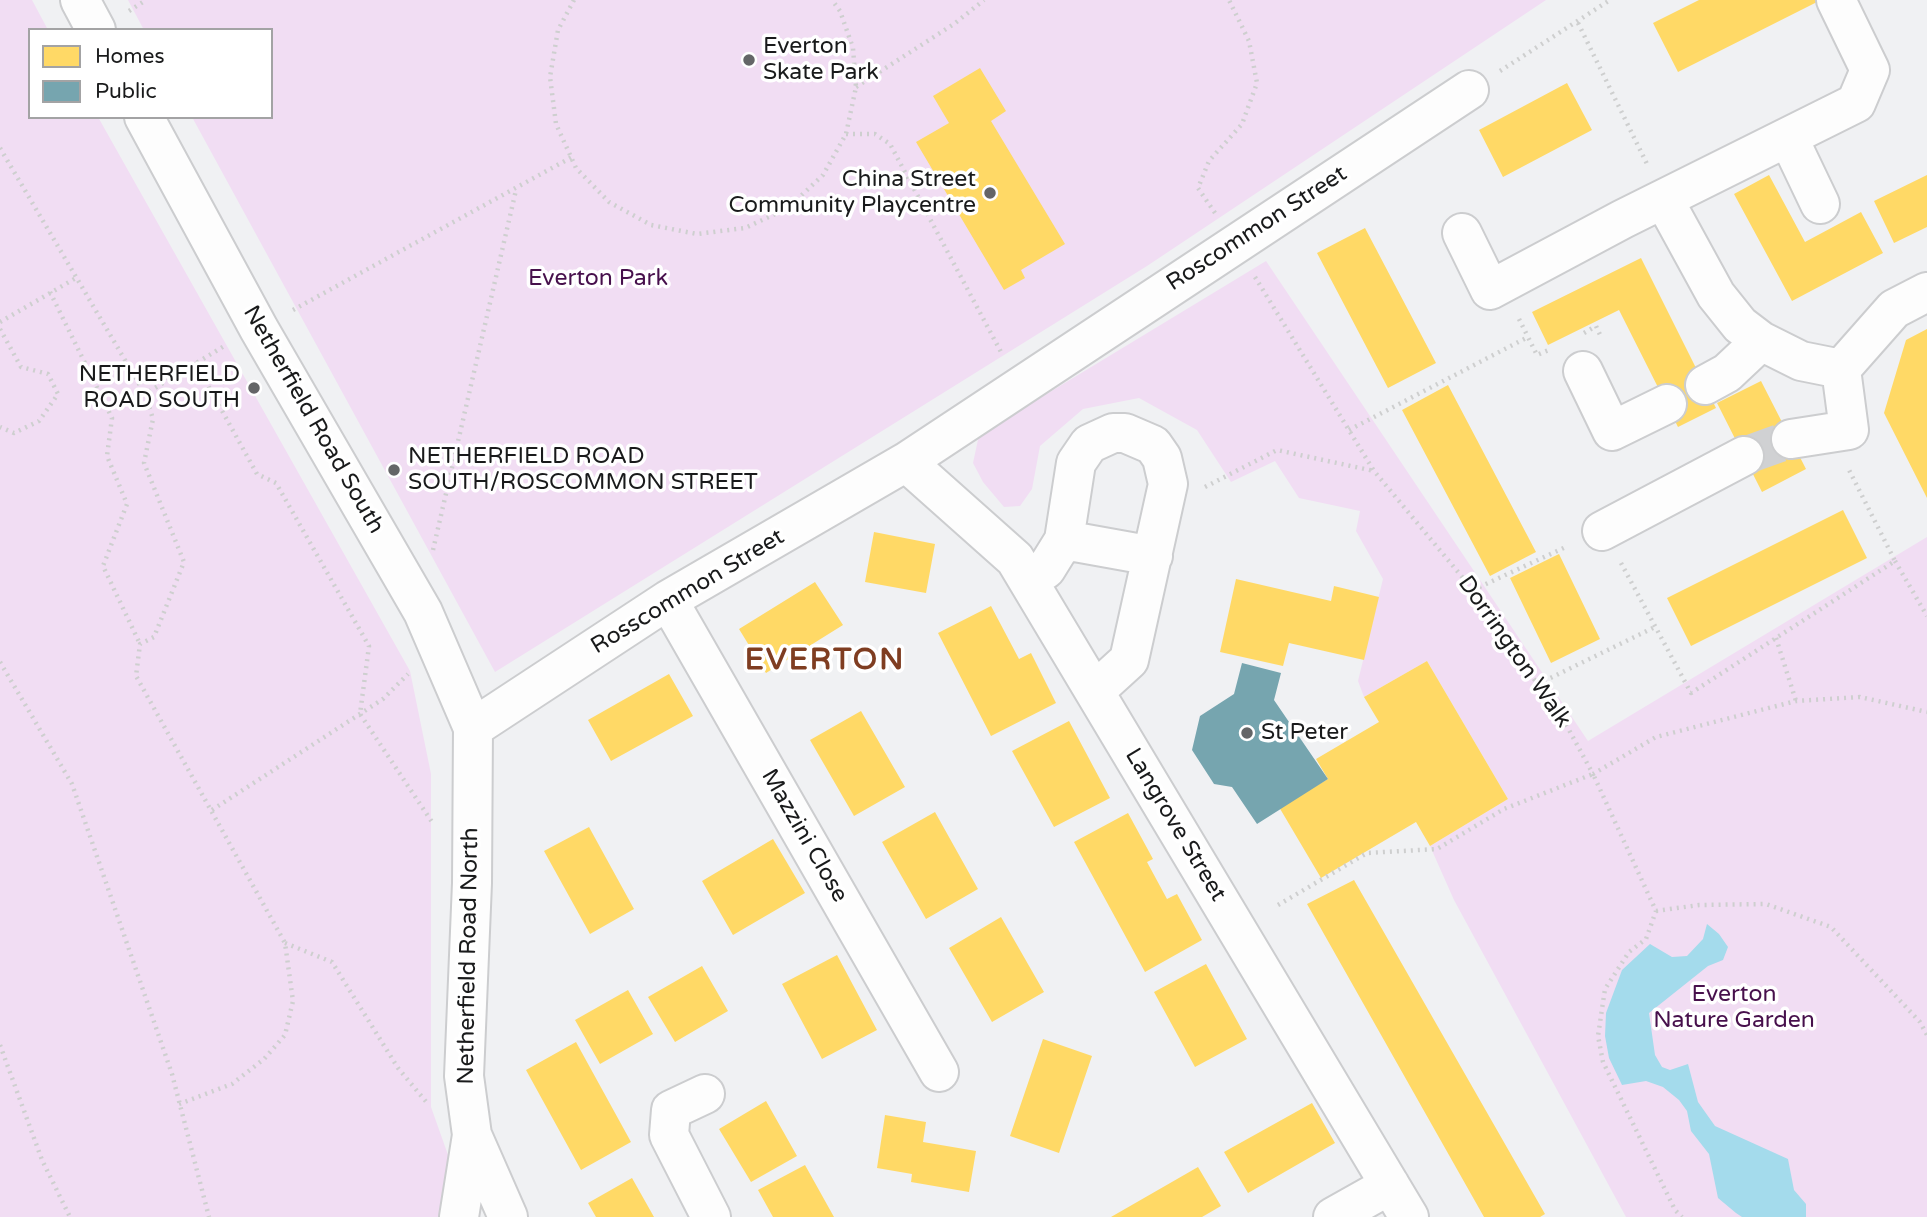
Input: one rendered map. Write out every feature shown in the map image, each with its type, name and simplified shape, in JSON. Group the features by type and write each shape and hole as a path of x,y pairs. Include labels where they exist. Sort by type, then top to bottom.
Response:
{"street":[{"path":"80,0 95,28"},
{"path":"1462,233 1490,290 1622,219 1856,103 1870,70 1836,0"},
{"name":"Roscommon Street","path":"906,462 1469,90"},
{"name":"Netherfield Road South","path":"145,119 259,329 418,602 473,728"},
{"path":"1788,137 1820,204"},
{"path":"1664,200 1716,295 1740,325 1761,341 1801,361 1840,369"},
{"path":"1840,369 1894,309 1927,292"},
{"path":"1705,385 1727,373 1761,341"},
{"path":"1572,351 1612,431 1667,404"},
{"path":"1791,439 1849,430 1840,369"},
{"path":"1029,581 1046,569 1064,540 1074,475 1082,453 1100,438 1125,433 1153,445 1167,471 1168,484 1129,660 1095,691"},
{"path":"1602,530 1744,456"},
{"name":"Rosscommon Street","path":"473,728 668,600 906,462"},
{"name":"Langrove Street","path":"906,462 1016,559 1409,1217"},
{"path":"1064,540 1153,556"},
{"name":"Mazzini Close","path":"668,600 939,1072"},
{"name":"Netherfield Road North","path":"473,728 472,883 464,1076 471,1135 508,1217"},
{"path":"705,1094 671,1110 668,1135 711,1217"},
{"path":"459,1217 471,1135"},
{"path":"1334,1217 1390,1185"}],"path":[{"path":"574,0 558,30 550,77 555,124 576,167 609,202 651,225 697,234 745,228 788,208 823,175 846,134 856,87 853,48 840,11 832,0"},
{"path":"856,87 974,10 984,0"},
{"name":"Dorrington Walk","path":"1229,0 1248,41 1257,83 1242,124 1209,161 1198,188 1235,243 1374,471 1473,590 1569,730 1593,774 1656,911"},
{"path":"1469,90 1578,23 1610,0"},
{"path":"1578,23 1664,200"},
{"path":"846,134 875,134 890,144 1020,386"},
{"path":"0,148 145,394 153,419 144,463 184,562 154,636 140,644"},
{"path":"145,394 195,362 572,157"},
{"path":"432,555 517,189"},
{"path":"0,322 76,278"},
{"path":"50,292 112,418 107,456 127,504 103,566 140,644 136,676 285,943 293,1001 285,1035 264,1059 232,1084 179,1104"},
{"path":"1349,430 1528,337 1537,355 1572,351 1611,358 1596,326 1572,351"},
{"path":"0,329 20,367 48,374 58,394 39,421 13,433 0,427"},
{"path":"195,362 257,474 276,483 369,646 360,714 435,827"},
{"path":"1849,430 1848,468 1895,561 1927,616"},
{"path":"1193,492 1277,450 1374,471"},
{"path":"1473,590 1602,530 1657,626 1690,693 1895,561"},
{"path":"1538,684 1657,626"},
{"path":"1776,638 1796,701"},
{"path":"0,662 72,784 179,1104 209,1217"},
{"path":"211,811 383,699 410,671"},
{"path":"1278,905 1367,853 1437,849 1504,809 1593,774 1657,737 1796,701 1860,697 1927,712"},
{"path":"1682,1217 1603,1062 1598,1036 1605,989 1629,952 1646,939 1656,911 1699,905 1766,905 1831,927 1920,1022 1927,1035"},
{"path":"285,943 332,962 398,1068 431,1107 471,1135"},
{"path":"0,1045 42,1160 70,1217"}],"green space":[{"path":"0,0 32,0 47,28 28,28 28,119 99,119 410,671 431,774 431,1107 470,1217 0,1217"},
{"name":"Everton Park","path":"128,0 1546,0 1147,266 495,672 193,119 273,119 273,28 143,28"},
{"name":"Everton Nature Garden","path":"1266,261 1588,741 1927,537 1927,1217 1626,1217 1454,900 1430,846 1508,799 1427,661 1364,697 1358,681 1383,579 1356,531 1360,511 1299,498 1275,461 1231,482 1197,430 1139,398 1083,409 1040,446 1032,489 1020,506 1004,507 983,482 973,463 979,435"}],"water":[{"path":"1707,924 1719,934 1728,947 1723,960 1708,966 1649,1013 1655,1055 1662,1067 1670,1070 1688,1064 1698,1102 1715,1126 1788,1159 1794,1190 1806,1204 1806,1217 1742,1217 1736,1213 1718,1198 1709,1154 1691,1131 1687,1111 1679,1100 1663,1087 1646,1081 1622,1085 1609,1058 1605,1036 1606,1013 1622,970 1650,944 1672,957 1687,956 1703,939"}],"building: Homes":[{"path":"1699,0 1821,0 1678,72 1653,23"},
{"name":"China Street Community Playcentre","path":"980,68 1006,111 991,121 1065,244 1021,270 1025,278 1004,290 916,142 949,123 933,96"},
{"path":"1567,83 1592,130 1503,177 1479,130"},
{"path":"1769,175 1805,242 1861,212 1883,253 1792,301 1734,194"},
{"path":"1927,175 1927,227 1894,243 1874,201"},
{"path":"1365,228 1436,363 1388,388 1317,253"},
{"path":"1641,258 1716,408 1678,427 1619,310 1548,345 1532,312"},
{"path":"1927,329 1927,498 1884,413 1906,340"},
{"path":"1761,381 1806,469 1762,492 1717,403"},
{"path":"1448,385 1536,552 1490,576 1402,410"},
{"path":"1843,510 1867,558 1691,646 1667,598"},
{"path":"874,532 935,544 926,593 865,582"},
{"path":"1559,554 1600,639 1551,663 1510,578"},
{"path":"1236,579 1331,601 1334,586 1379,597 1364,660 1289,643 1283,666 1220,652"},
{"path":"815,582 843,625 766,673 739,629"},
{"path":"991,606 1019,659 1031,653 1056,703 991,736 938,633"},
{"path":"1427,661 1508,799 1430,846 1416,822 1321,878 1279,807 1328,779 1316,759 1379,722 1364,697"},
{"path":"669,674 693,716 611,761 588,720"},
{"path":"861,711 905,787 854,816 810,740"},
{"path":"1069,721 1110,798 1054,827 1012,751"},
{"path":"935,812 978,889 926,919 882,842"},
{"path":"1128,813 1153,859 1147,862 1167,899 1177,894 1202,940 1145,972 1074,842"},
{"path":"589,827 634,909 590,934 544,851"},
{"path":"773,839 805,893 733,935 702,881"},
{"path":"1354,880 1545,1214 1540,1217 1484,1217 1307,904"},
{"path":"1001,917 1044,992 992,1022 949,948"},
{"path":"837,955 877,1030 822,1059 782,984"},
{"path":"1206,964 1247,1039 1195,1067 1154,992"},
{"path":"702,966 728,1011 675,1042 648,997"},
{"path":"628,990 653,1034 600,1064 575,1020"},
{"path":"1043,1039 1092,1056 1059,1153 1010,1136"},
{"path":"576,1042 631,1142 581,1170 526,1070"},
{"path":"766,1101 797,1156 751,1182 719,1129"},
{"path":"1312,1103 1335,1143 1248,1193 1224,1152"},
{"path":"885,1115 926,1122 923,1142 976,1151 969,1192 911,1182 912,1174 877,1168"},
{"path":"805,1165 834,1217 773,1217 758,1190"},
{"path":"1198,1167 1221,1206 1202,1217 1111,1217"},
{"path":"632,1178 654,1217 596,1217 588,1203"}],"building: Public":[{"name":"St Peter","path":"1242,663 1281,673 1274,700 1328,779 1257,824 1232,787 1214,784 1192,750 1200,716 1234,694"}],"tunnel":[{"path":"1744,456 1791,439"}],"place":[{"name":"Everton Skate Park","path":"749,60"},
{"name":"China Street Community Playcentre","path":"990,193"},
{"name":"NETHERFIELD ROAD SOUTH","path":"254,388"},
{"name":"NETHERFIELD ROAD SOUTH/ROSCOMMON STREET","path":"394,470"},
{"name":"St Peter","path":"1247,733"}],"district":[{"name":"EVERTON","path":"825,661"}]}
